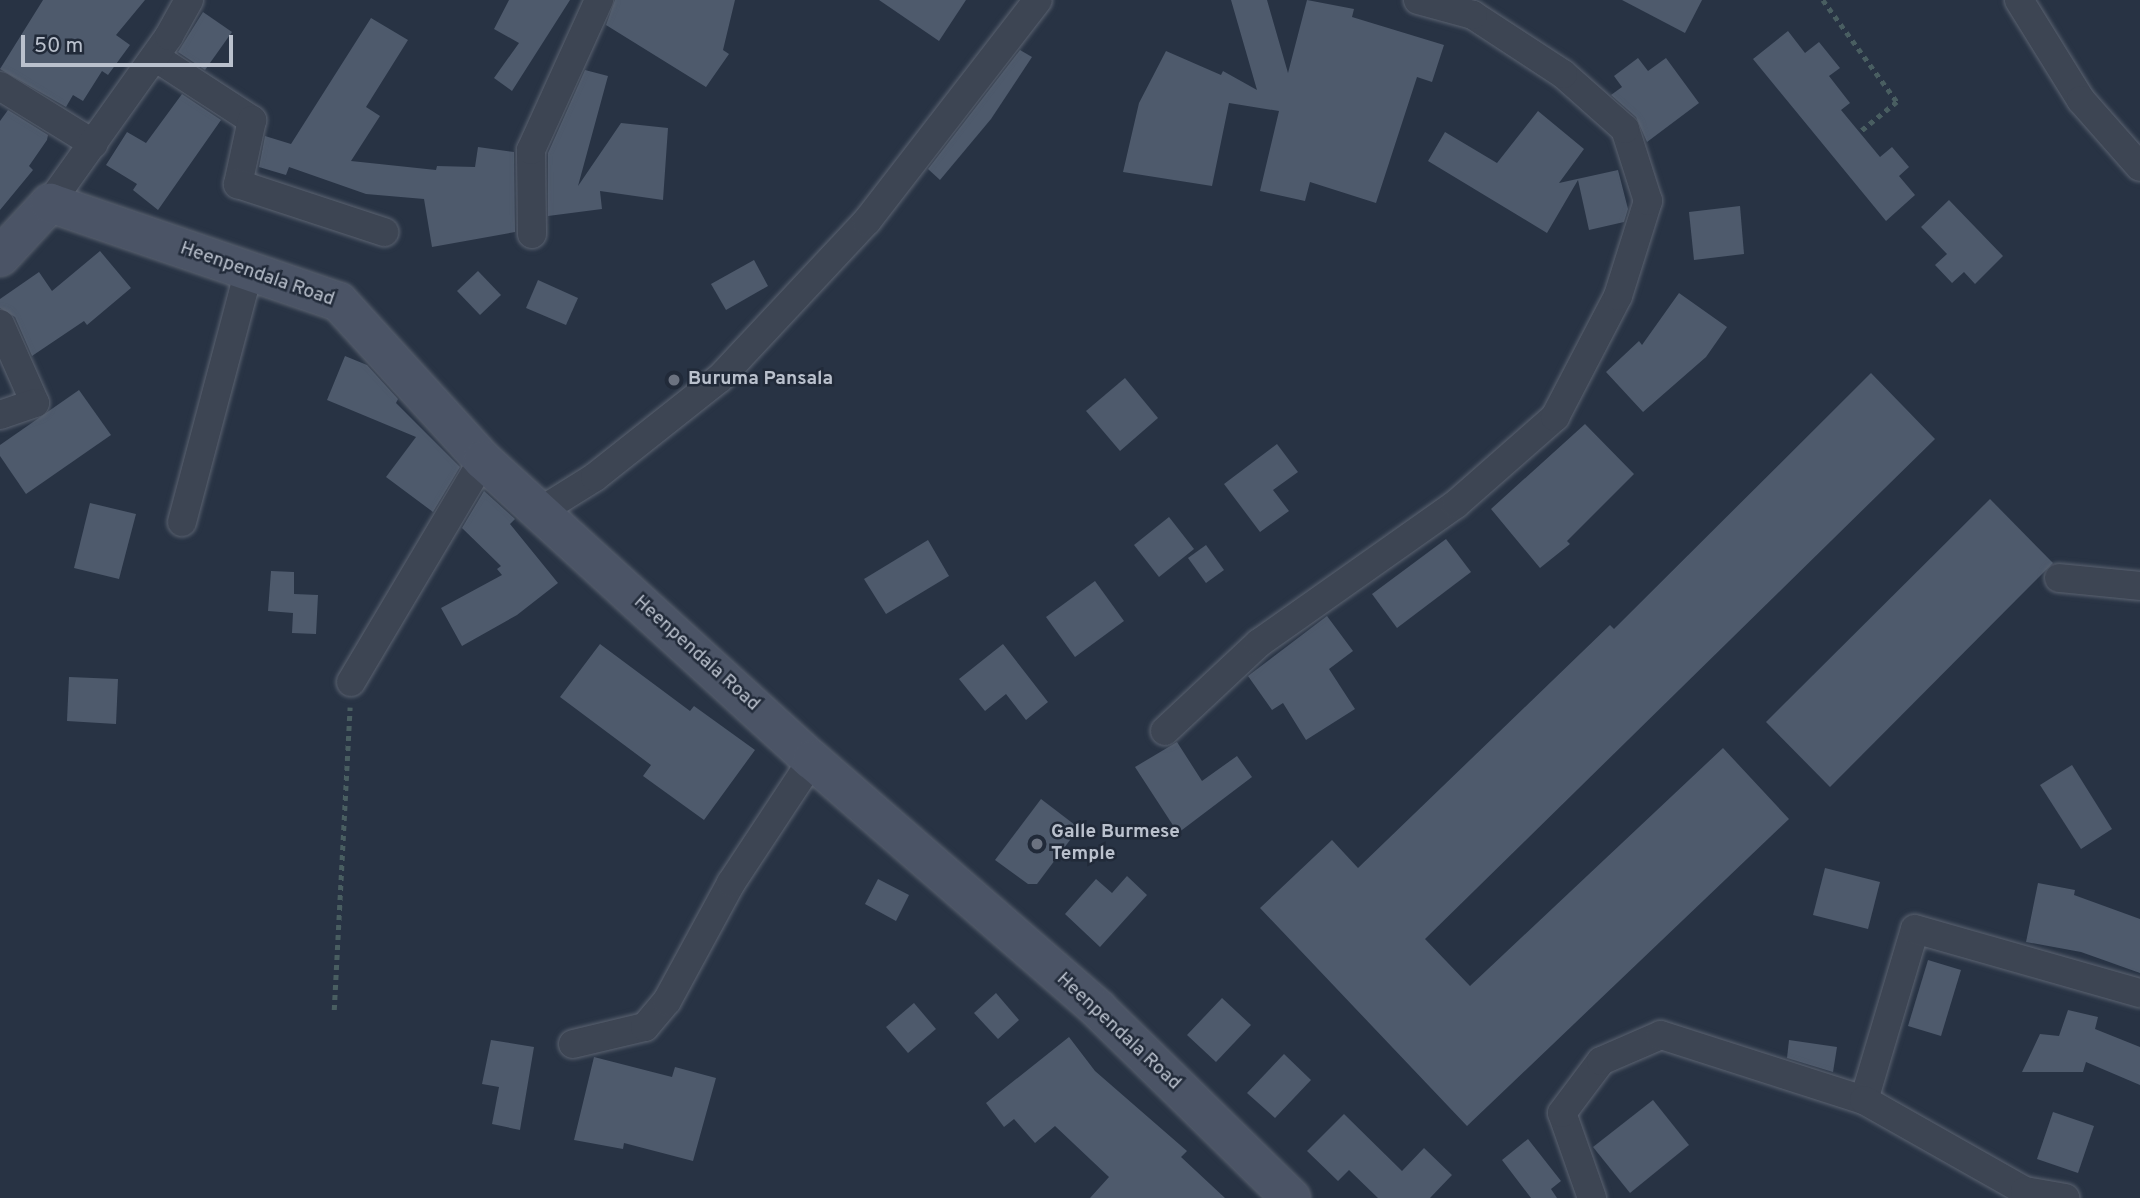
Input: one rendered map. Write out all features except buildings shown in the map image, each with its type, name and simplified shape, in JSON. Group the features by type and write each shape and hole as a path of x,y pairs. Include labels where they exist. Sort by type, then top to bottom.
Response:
{"street":[{"path":"0,257 50,203 94,144 155,57 189,0"},
{"path":"532,234 531,150 599,0"},
{"path":"539,512 595,477 720,378 867,221 1038,0"},
{"path":"1165,731 1259,643 1457,504 1555,417 1618,296 1648,201 1625,129 1563,74 1473,15 1418,0"},
{"path":"2019,0 2081,100 2140,167"},
{"path":"155,57 252,120 238,184 384,232"},
{"path":"0,86 94,144"},
{"name":"Heenpendala Road","path":"50,203 339,302 483,460 812,760 1098,1009 1291,1198"},
{"path":"182,522 249,271"},
{"path":"0,324 34,403 0,415"},
{"path":"351,682 483,460"},
{"path":"2059,578 2140,586"},
{"path":"573,1044 645,1027 667,1001 731,883 812,760"},
{"path":"1864,1100 1915,929 2140,993"},
{"path":"1592,1198 1562,1113 1601,1061 1661,1035 1864,1100 2025,1191 2065,1198"}],"path":[{"path":"1823,0 1897,102 1860,133"},
{"path":"334,1010 351,682"}],"place":[{"name":"Buruma Pansala","path":"674,380"},
{"name":"Galle Burmese Temple","path":"1037,844"}]}
